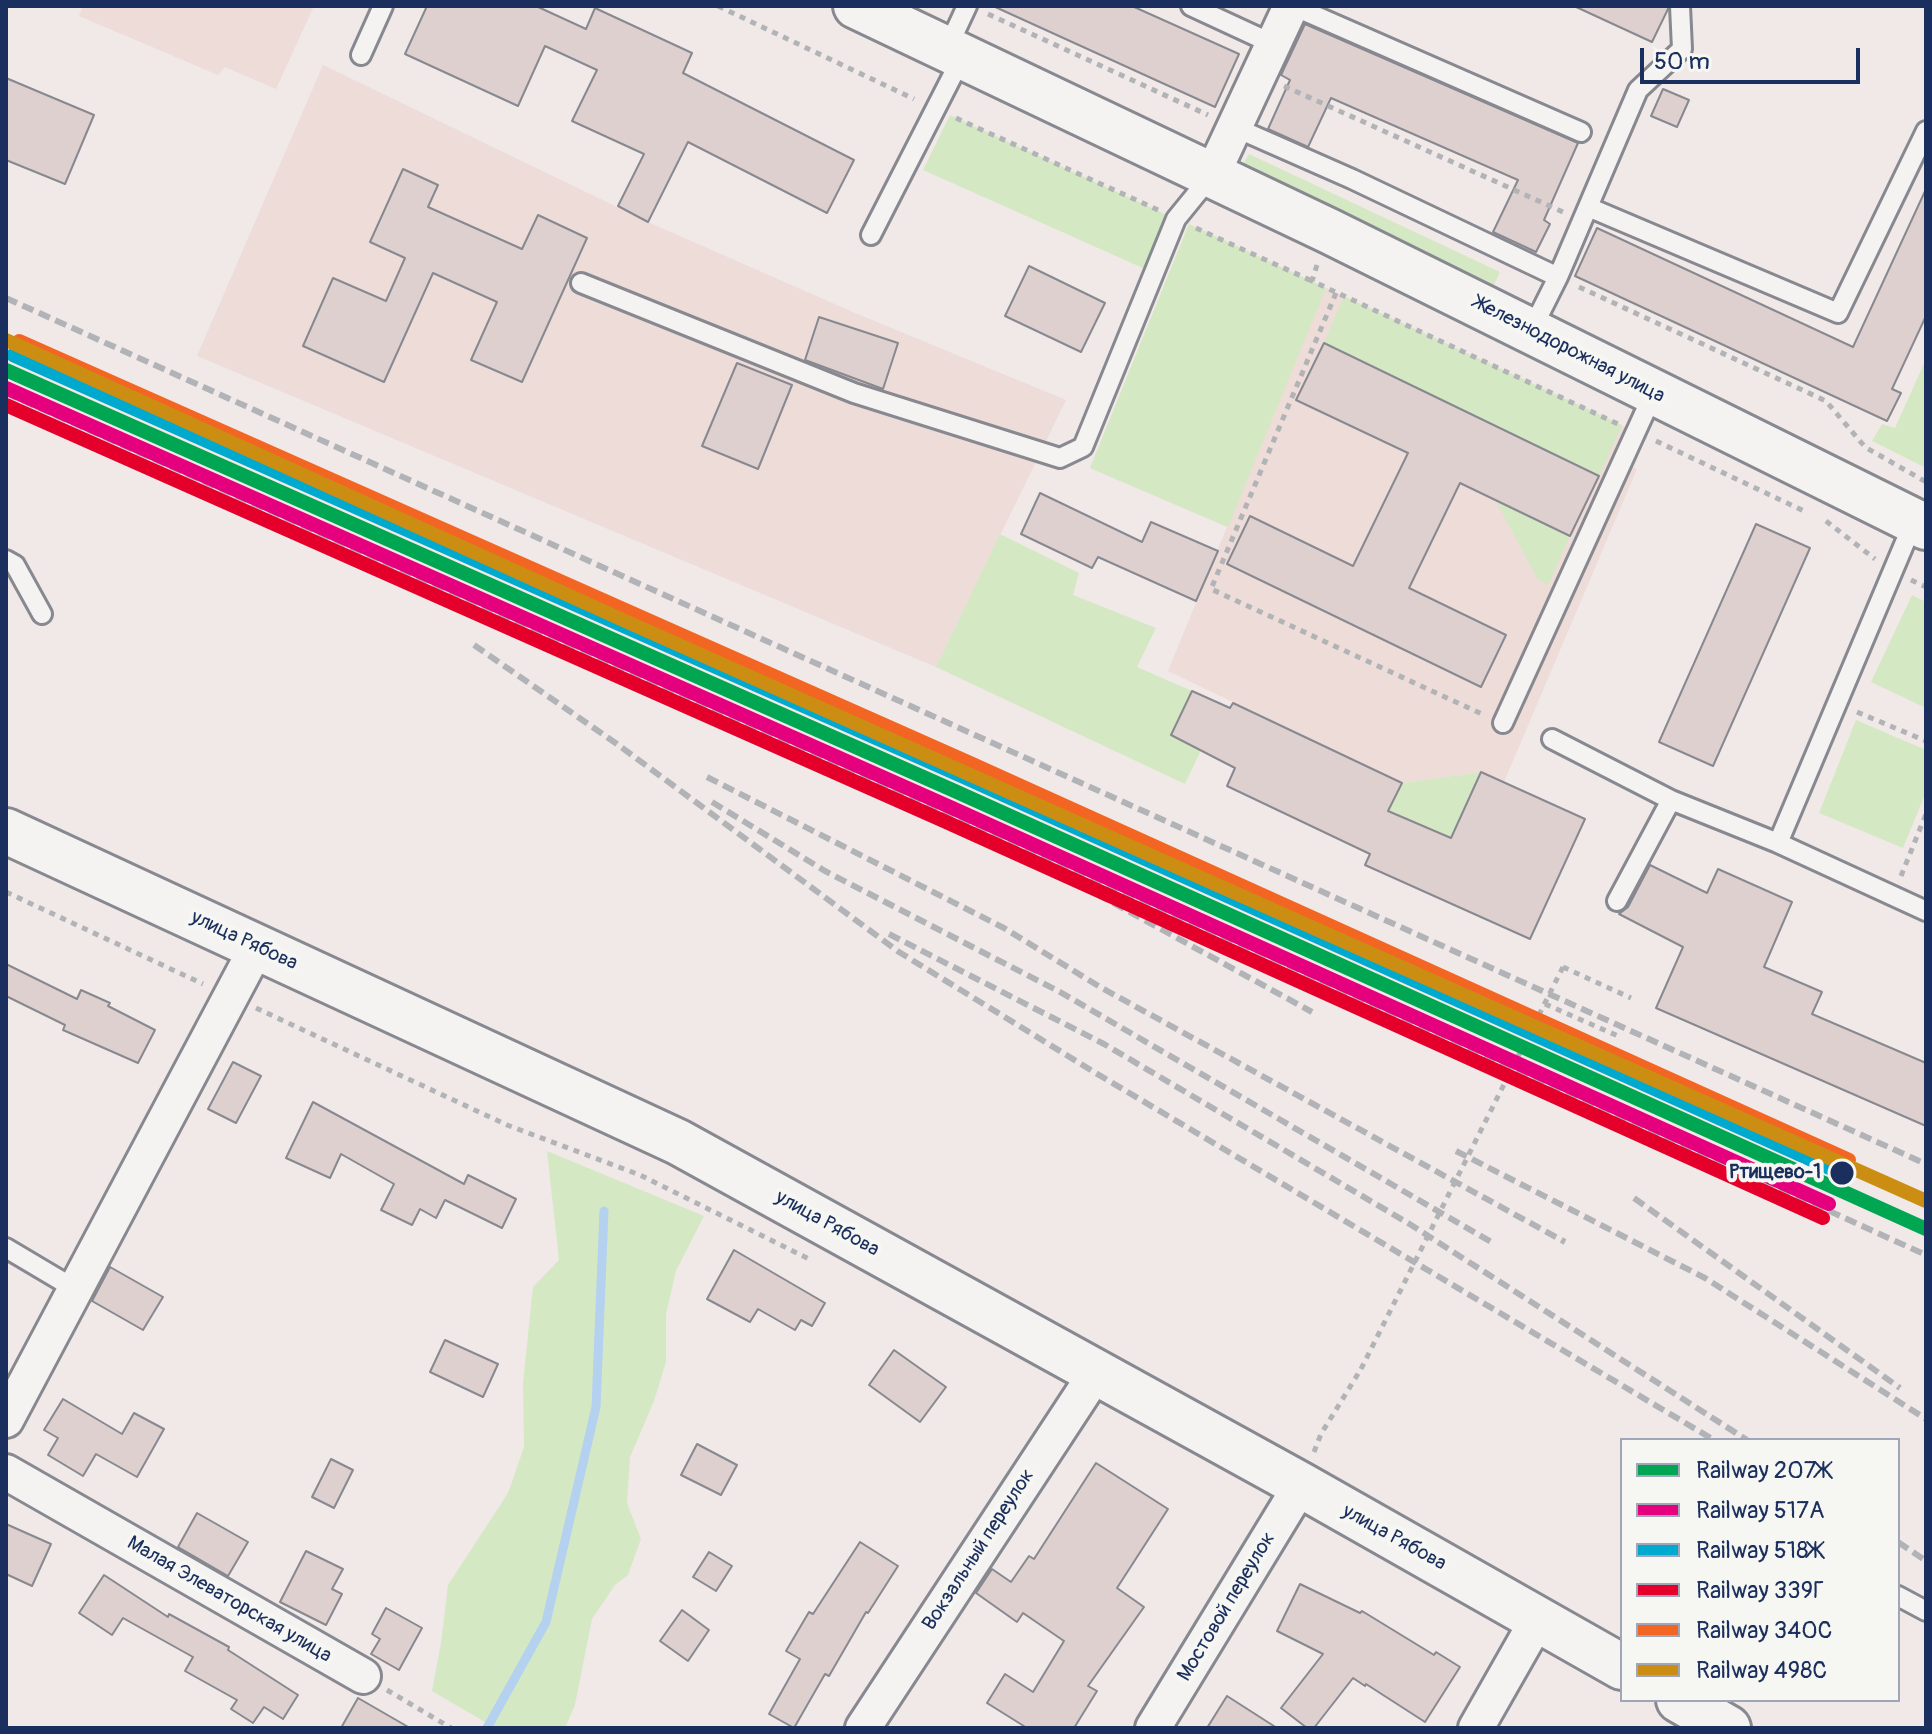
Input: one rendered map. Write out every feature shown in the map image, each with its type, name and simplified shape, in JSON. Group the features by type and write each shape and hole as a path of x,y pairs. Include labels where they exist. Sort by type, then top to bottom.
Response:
{"street":[{"name":"Железнодорожная улица","path":"856,6 1329,231 1654,392 1922,510"},
{"path":"1212,175 1292,6"},
{"name":"улица Рябова","path":"6,831 678,1142 1301,1485 1620,1666"},
{"path":"6,1420 257,947"},
{"name":"Вокзальный переулок","path":"863,1728 1096,1373"},
{"name":"Малая Элеваторская улица","path":"6,1472 363,1676"},
{"name":"Мостовой переулок","path":"1153,1728 1301,1485"},
{"path":"1476,1728 1538,1619"},
{"path":"1682,1702 1728,1728"}],"lane":[{"path":"361,55 383,6"},
{"path":"1191,6 1273,44"},
{"path":"1292,6 1581,132"},
{"path":"1531,331 1558,277 1638,90 1682,49 1680,6"},
{"path":"871,235 936,108 954,53 975,9"},
{"path":"1234,127 1558,277"},
{"path":"1585,214 1838,313 1926,131"},
{"path":"581,283 854,393 1060,458 1083,447 1176,219 1212,175"},
{"path":"1503,723 1654,392"},
{"path":"1778,843 1922,510"},
{"path":"6,560 15,565 42,614"},
{"path":"1552,739 1671,800 1778,843 1926,911"},
{"path":"1617,901 1671,800"},
{"path":"6,1248 75,1289"},
{"path":"1900,1597 1926,1611"}],"path":[{"path":"718,6 1828,522 1893,572 1926,587"},
{"path":"975,9 1234,127"},
{"path":"1258,75 1585,214"},
{"path":"1312,281 1329,231"},
{"path":"1558,277 1826,401 1922,510"},
{"path":"1336,292 1211,589 1503,723"},
{"path":"1837,703 1926,741"},
{"path":"1893,896 1926,814"},
{"path":"6,892 507,1125 640,1175 822,1266"},
{"path":"1301,1485 1321,1434 1361,1369 1563,967 1631,998"},
{"path":"1545,1004 1618,1036"},
{"path":"363,1676 451,1728"}],"shaded area":[{"path":"83,6 314,6 276,89 225,67 218,75 79,16"},
{"path":"323,65 648,222 855,313 1066,400 936,667 197,356"},
{"path":"1189,224 1636,432 1621,462 1637,469 1504,782 1481,772 1402,783 1168,671 1227,527 1090,468"}],"green space":[{"path":"950,115 1176,219 1154,273 923,170"},
{"path":"1249,154 1500,272 1493,287 1241,167"},
{"path":"1189,224 1326,288 1228,527 1090,468"},
{"path":"1344,296 1622,425 1599,476 1324,343"},
{"path":"1926,359 1926,468 1872,441 1882,424 1895,428"},
{"path":"1496,501 1570,536 1548,585 1538,580"},
{"path":"1000,534 1079,573 1073,595 1156,628 1137,667 1192,691 1171,735 1201,750 1185,784 936,667"},
{"path":"1912,595 1926,602 1926,708 1871,682"},
{"path":"1856,720 1926,750 1926,792 1903,848 1819,813"},
{"path":"1481,772 1451,838 1389,811 1402,783"},
{"path":"547,1151 704,1216 676,1271 666,1314 666,1362 654,1401 630,1457 627,1503 641,1539 628,1575 615,1585 592,1619 575,1705 565,1728 495,1728 432,1691 448,1585 508,1493 524,1447 523,1383 533,1287 559,1260"}],"building":[{"path":"427,6 536,6 586,29 595,8 692,53 683,73 854,160 827,213 688,142 648,222 618,206 644,154 572,121 597,70 545,46 518,106 405,54"},
{"path":"993,6 1132,6 1239,54 1215,107"},
{"path":"1574,6 1668,6 1668,9 1652,42"},
{"path":"1305,24 1578,143 1544,220 1550,224 1536,252 1493,232 1518,180 1331,98 1308,147 1268,129 1290,80 1281,75"},
{"path":"6,78 94,115 65,184 6,160"},
{"path":"1663,89 1689,100 1677,127 1651,116"},
{"path":"403,169 438,185 428,207 522,249 538,215 587,238 522,382 471,360 497,302 433,273 384,382 303,346 333,278 386,301 405,258 370,242"},
{"path":"1926,189 1926,316 1892,389 1901,393 1887,421 1575,276 1597,228 1853,347"},
{"path":"1029,266 1105,303 1081,352 1005,316"},
{"path":"819,317 898,343 883,389 805,360"},
{"path":"1324,343 1599,476 1570,536 1460,483 1409,588 1506,635 1481,687 1227,564 1250,516 1353,566 1408,453 1296,400"},
{"path":"737,363 792,385 758,469 702,446"},
{"path":"1040,493 1142,542 1151,522 1218,551 1196,601 1098,557 1092,568 1021,534"},
{"path":"1756,524 1810,548 1713,766 1659,742"},
{"path":"1192,691 1230,708 1233,703 1402,783 1388,811 1451,838 1481,772 1585,819 1530,939 1365,865 1370,854 1227,786 1235,768 1171,735"},
{"path":"1650,865 1707,893 1718,869 1792,902 1764,967 1822,992 1812,1014 1926,1063 1926,1126 1656,1008 1683,947 1619,914 1628,907"},
{"path":"6,964 77,999 81,990 155,1030 138,1063 63,1030 65,1025 6,996"},
{"path":"233,1062 261,1076 236,1123 208,1109"},
{"path":"313,1102 464,1184 468,1175 516,1199 502,1228 445,1200 436,1218 420,1209 412,1225 381,1210 394,1184 341,1154 330,1178 286,1158"},
{"path":"734,1250 825,1303 812,1326 801,1320 795,1330 758,1309 750,1322 707,1299"},
{"path":"110,1267 163,1297 143,1330 92,1301"},
{"path":"445,1340 498,1364 483,1397 430,1372"},
{"path":"894,1350 946,1387 920,1422 869,1385"},
{"path":"63,1399 122,1434 134,1413 164,1429 137,1477 96,1454 83,1476 48,1455 58,1438 44,1430"},
{"path":"697,1444 737,1465 721,1495 681,1475"},
{"path":"331,1459 353,1470 334,1508 312,1497"},
{"path":"1096,1463 1168,1509 1117,1588 1144,1607 1088,1686 1097,1691 1074,1728 1027,1728 987,1703 1005,1674 1033,1692 1064,1641 1023,1613 1017,1622 976,1593 992,1569 1011,1582 1029,1556 1034,1559"},
{"path":"197,1513 248,1542 228,1576 178,1547"},
{"path":"6,1524 51,1544 32,1586 6,1574"},
{"path":"860,1542 898,1566 866,1612 829,1676 825,1674 794,1728 769,1714 800,1659 786,1651 809,1612 813,1614"},
{"path":"306,1551 343,1569 332,1589 342,1594 326,1625 280,1602"},
{"path":"709,1552 732,1566 716,1591 693,1577"},
{"path":"104,1575 168,1617 169,1614 229,1647 228,1650 298,1695 283,1719 264,1707 253,1723 231,1709 237,1700 185,1671 193,1657 123,1618 112,1635 79,1613"},
{"path":"1300,1584 1360,1613 1362,1611 1434,1655 1436,1652 1460,1667 1425,1722 1353,1678 1314,1728 1307,1728 1281,1708 1323,1654 1277,1631"},
{"path":"386,1608 422,1628 399,1670 371,1654 380,1639 372,1634"},
{"path":"682,1610 709,1630 688,1661 660,1641"},
{"path":"1227,1696 1277,1728 1207,1728"},
{"path":"358,1698 410,1728 341,1728"}],"waterway":[{"path":"487,1728 546,1622 596,1407 604,1211"}],"railway":[{"path":"6,298 1926,1164"},
{"path":"6,393 1290,966 1926,1255"},
{"path":"474,645 617,744 899,952 1094,1072 1711,1438"},
{"path":"707,777 1004,928 1100,987 1565,1242"},
{"path":"712,802 825,871 1060,992 1493,1243"},
{"path":"1066,877 1312,1012"},
{"path":"889,934 1104,1044 1408,1223 1744,1438"},
{"path":"1456,1151 1705,1278 1926,1419"},
{"path":"1634,1198 1900,1388"},
{"path":"1900,1543 1926,1561"}],"rail line":[{"name":"498С","path":"6,340 623,620 1926,1201"},
{"name":"340С","path":"19,341 970,763 1849,1160"},
{"name":"518Ж","path":"13,355 964,777 1843,1174"},
{"name":"207Ж","path":"6,370 957,792 1926,1229"},
{"name":"517А","path":"6,388 950,807 1829,1204"},
{"name":"339Г","path":"6,405 944,821 1823,1218"}],"place":[{"name":"Ртищево-1","path":"1842,1173"}]}
